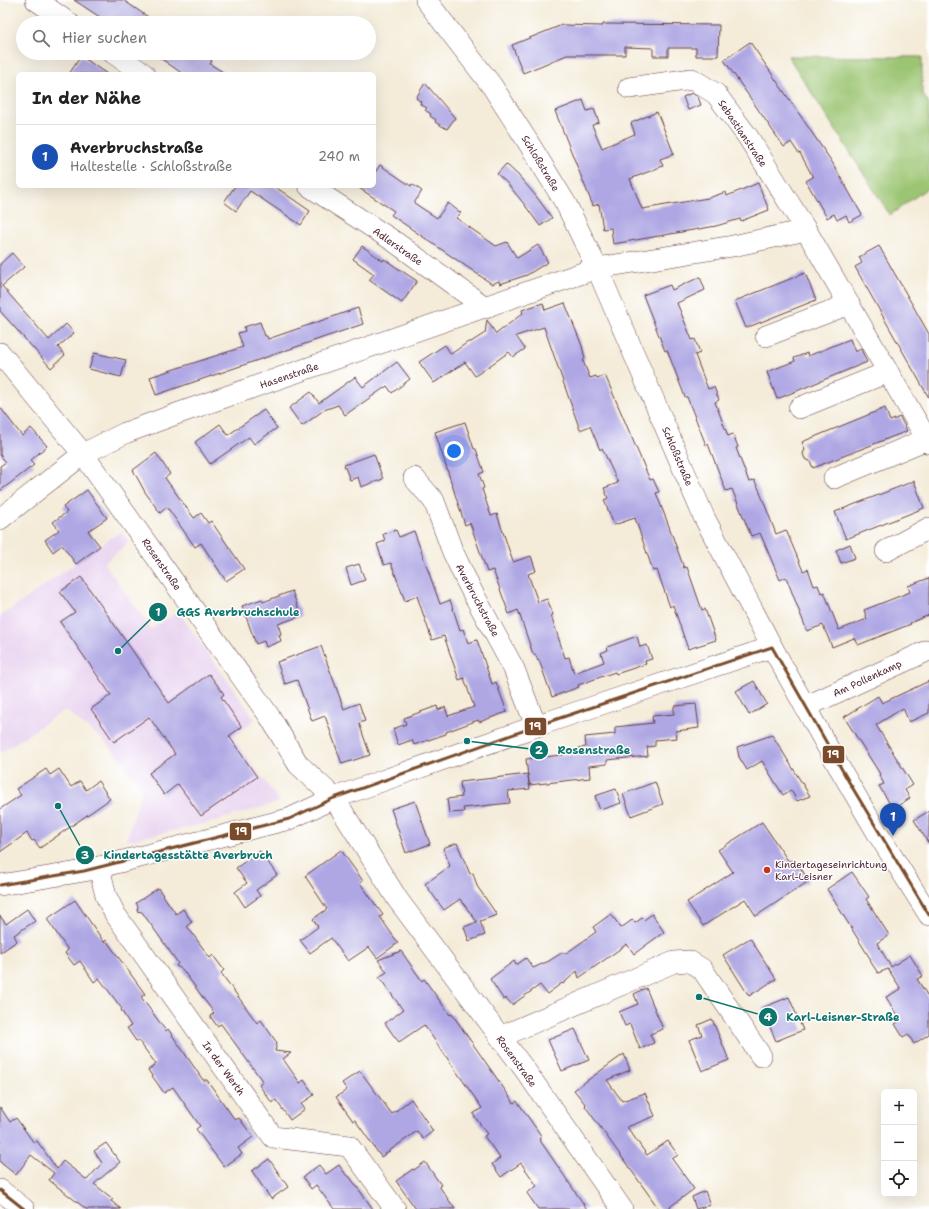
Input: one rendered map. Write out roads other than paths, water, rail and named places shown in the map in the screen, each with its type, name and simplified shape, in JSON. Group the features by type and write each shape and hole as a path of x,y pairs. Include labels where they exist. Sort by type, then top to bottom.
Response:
{"street":[{"path":"36,0 59,16"},
{"name":"Schloßstraße","path":"426,0 492,86 566,204 597,268 704,517 805,707 878,834 929,915"},
{"path":"123,60 141,72"},
{"name":"Sebastianstraße","path":"629,88 692,79 716,94 748,137 806,230 928,441 834,478"},
{"name":"Adlerstraße","path":"312,188 394,242 486,308"},
{"path":"597,268 733,246 806,230"},
{"name":"Hasenstraße","path":"0,519 83,454 125,433 597,268"},
{"path":"766,336 849,304"},
{"name":"Rosenstraße","path":"0,353 83,454 270,717 298,764 334,798 398,900 500,1037 622,1209"},
{"path":"799,408 888,372"},
{"name":"Averbruchstraße","path":"414,478 434,502 452,550 468,584 514,669 536,726"},
{"path":"886,551 929,528"},
{"path":"0,885 99,867 289,820 334,798 536,726 772,647"},
{"name":"Am Pollenkamp","path":"805,707 929,650"},
{"name":"In der Werth","path":"99,867 106,896 115,914 273,1137 349,1146 395,1209"},
{"path":"500,1037 674,962 689,961 702,969 761,1056"},
{"path":"0,1190 24,1209"}],"place":[{"name":"GGS Averbruchschule","path":"118,651"},
{"name":"Rosenstraße","path":"467,741"},
{"name":"Kindertagesstätte Averbruch","path":"58,806"},
{"name":"Averbruchstraße","path":"893,836"},
{"name":"Kindertageseinrichtung Karl-Leisner","path":"767,870"},
{"name":"Karl-Leisner-Straße","path":"699,997"}]}
